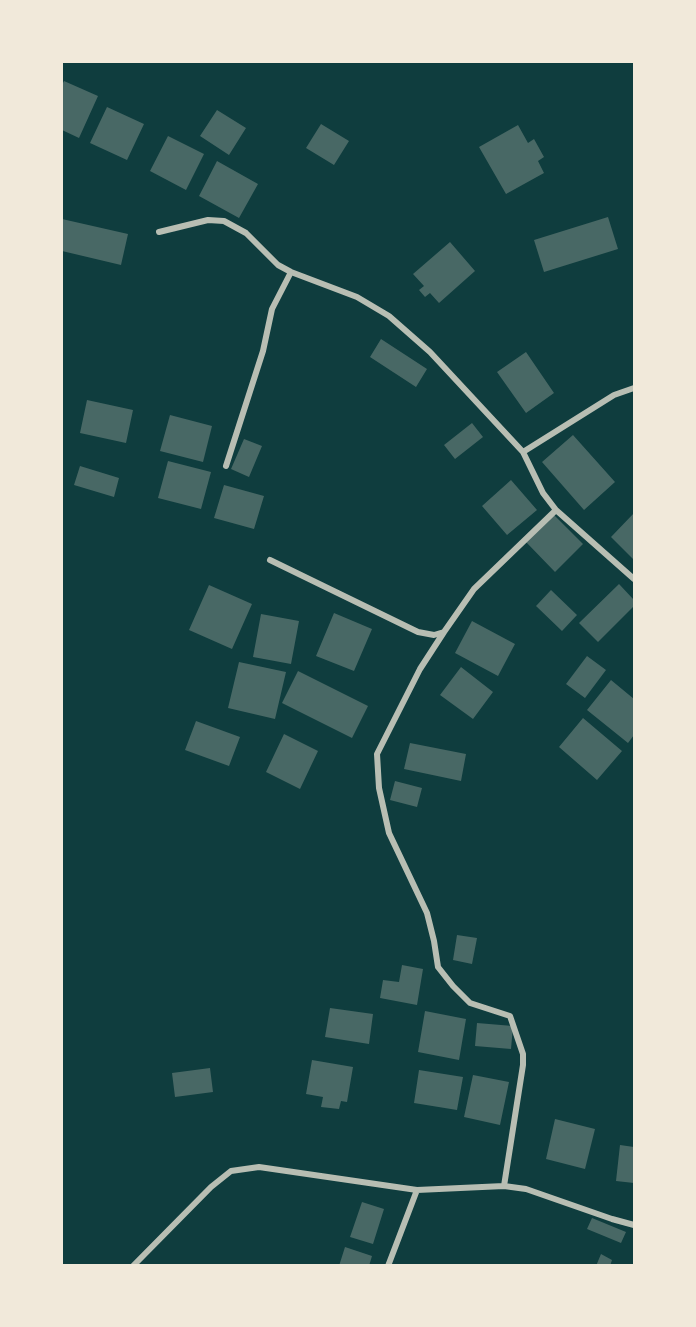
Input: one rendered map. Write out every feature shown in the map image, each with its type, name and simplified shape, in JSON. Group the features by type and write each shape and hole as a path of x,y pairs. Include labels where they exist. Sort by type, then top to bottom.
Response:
{"street":[{"path":"159,232 208,220 224,221 246,233 278,265 357,297 389,316 430,352 523,452 543,493 556,510 634,579"},
{"path":"226,466 263,351 272,309 291,272"},
{"path":"523,452 614,395 634,388"},
{"path":"504,1186 523,1054 510,1016 470,1003 438,967 427,913 389,833 379,788 377,754 420,669 474,589 556,510"},
{"path":"270,560 417,632 434,635 444,632"},
{"path":"133,1266 211,1187 231,1172 259,1167 417,1190 504,1186 526,1189 634,1225"},
{"path":"388,1266 417,1190"}],"building":[{"path":"64,81 98,96 79,138 62,130 62,85"},
{"path":"107,107 144,124 127,160 90,143"},
{"path":"217,110 246,128 229,155 200,136"},
{"path":"321,124 349,141 334,165 306,148"},
{"path":"518,125 528,143 534,139 544,157 538,161 544,173 506,194 479,147"},
{"path":"168,136 204,154 186,190 150,171"},
{"path":"217,161 258,184 239,218 199,196"},
{"path":"608,217 618,249 544,272 534,240"},
{"path":"62,219 128,234 121,265 62,251"},
{"path":"450,242 475,271 439,303 430,293 425,297 419,290 424,286 413,274"},
{"path":"381,339 427,369 416,387 370,357"},
{"path":"526,352 554,393 526,413 497,372"},
{"path":"87,400 133,410 126,443 80,433"},
{"path":"170,415 212,426 203,462 160,451"},
{"path":"472,423 483,437 455,459 444,445"},
{"path":"573,435 615,482 584,510 542,462"},
{"path":"244,439 262,446 249,477 231,469"},
{"path":"168,461 211,472 201,509 158,498"},
{"path":"80,466 119,478 114,497 74,485"},
{"path":"511,480 537,510 507,535 482,506"},
{"path":"224,485 264,496 254,529 214,518"},
{"path":"634,513 634,560 611,537"},
{"path":"554,515 583,544 555,572 526,542"},
{"path":"619,584 634,600 634,606 598,642 579,623"},
{"path":"209,585 252,604 232,649 189,630"},
{"path":"551,590 577,615 562,631 536,606"},
{"path":"334,613 372,629 354,671 316,656"},
{"path":"261,614 299,621 291,664 253,657"},
{"path":"472,621 515,644 498,676 455,653"},
{"path":"587,656 606,670 585,698 566,684"},
{"path":"239,662 286,672 275,719 228,708"},
{"path":"461,667 493,692 473,719 440,695"},
{"path":"298,671 368,706 352,738 282,703"},
{"path":"611,680 634,699 634,735 628,743 587,710"},
{"path":"583,718 622,751 597,780 559,747"},
{"path":"196,721 240,737 229,766 185,750"},
{"path":"284,734 318,751 300,789 266,772"},
{"path":"410,743 466,754 461,781 404,769"},
{"path":"395,781 422,788 417,807 390,800"},
{"path":"457,935 477,938 472,964 453,960"},
{"path":"402,965 423,969 417,1005 380,998 383,980 399,982"},
{"path":"330,1008 373,1014 369,1044 325,1037"},
{"path":"425,1011 466,1019 459,1060 418,1052"},
{"path":"477,1023 513,1026 511,1049 475,1046"},
{"path":"312,1060 353,1067 347,1102 341,1101 339,1109 321,1107 323,1097 306,1094"},
{"path":"210,1068 213,1092 175,1097 172,1073"},
{"path":"419,1070 463,1077 457,1110 414,1103"},
{"path":"473,1075 509,1082 500,1125 464,1117"},
{"path":"555,1119 595,1129 585,1169 546,1159"},
{"path":"620,1145 634,1147 634,1183 616,1181"},
{"path":"362,1202 384,1209 373,1244 350,1237"},
{"path":"592,1218 626,1232 621,1243 587,1229"},
{"path":"345,1247 372,1256 369,1266 339,1266"},
{"path":"601,1254 612,1260 610,1266 596,1266"}]}
